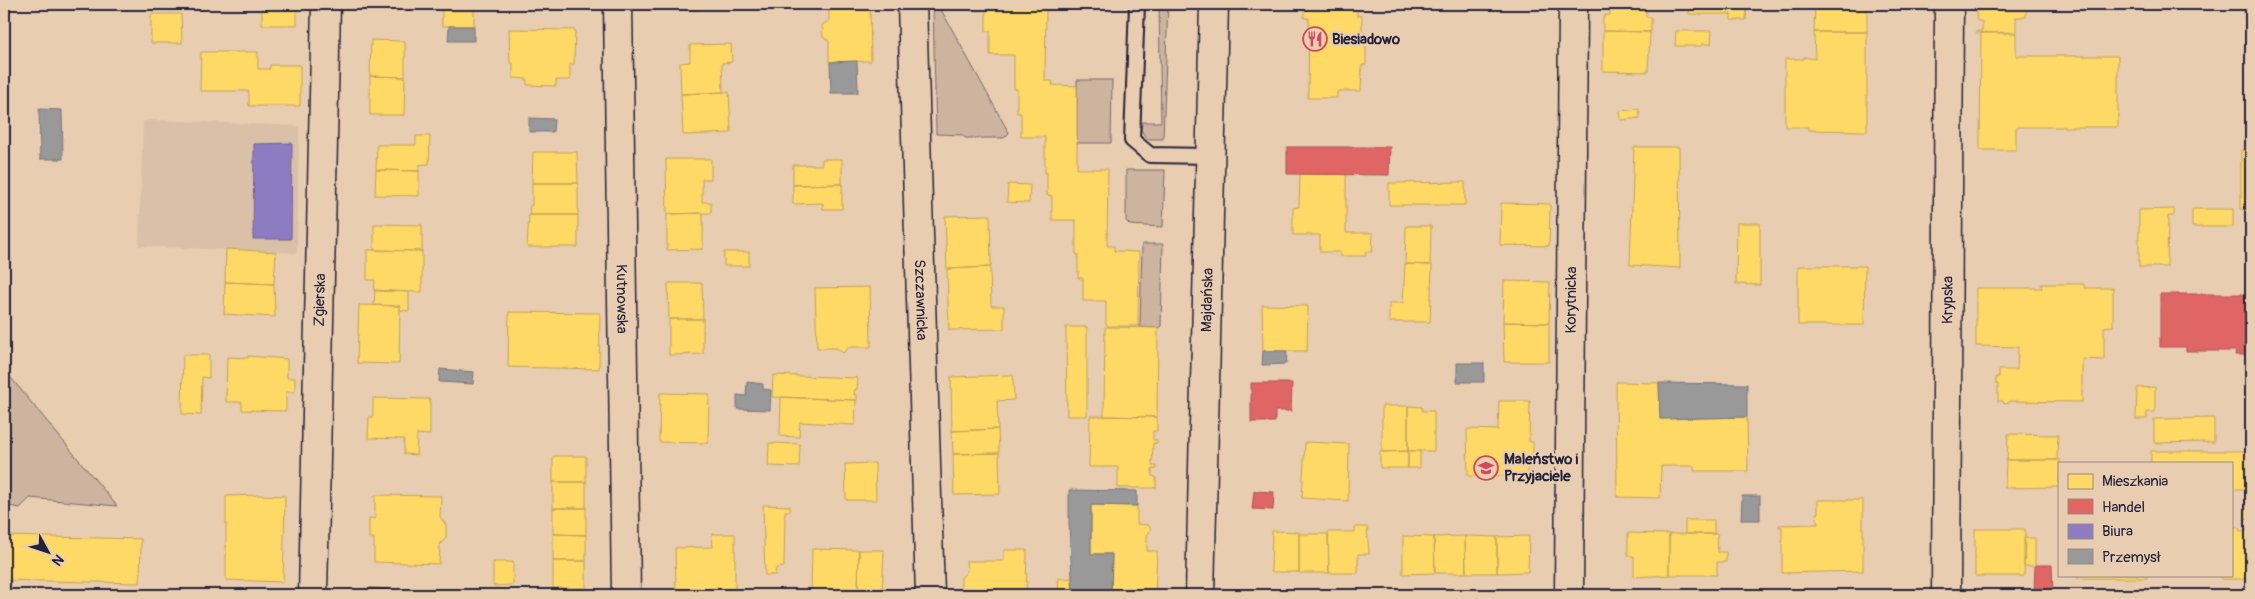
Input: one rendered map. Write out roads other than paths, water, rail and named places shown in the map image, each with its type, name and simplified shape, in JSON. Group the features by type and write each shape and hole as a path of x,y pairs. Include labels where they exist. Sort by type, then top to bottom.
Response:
{"street":[{"name":"Zgierska","path":"313,595 326,4"},
{"name":"Kutnowska","path":"618,4 626,595"},
{"name":"Szczawnicka","path":"912,4 930,595"},
{"name":"Majdańska","path":"1200,595 1214,4"},
{"name":"Korytnicka","path":"1569,595 1573,4"},
{"name":"Krypska","path":"1946,595 1949,4"}],"lane":[{"path":"1137,4 1132,140 1150,155 1210,156"}],"place":[{"name":"Biesiadowo","path":"1315,39"},
{"name":"Maleństwo i Przyjaciele","path":"1486,468"}]}
